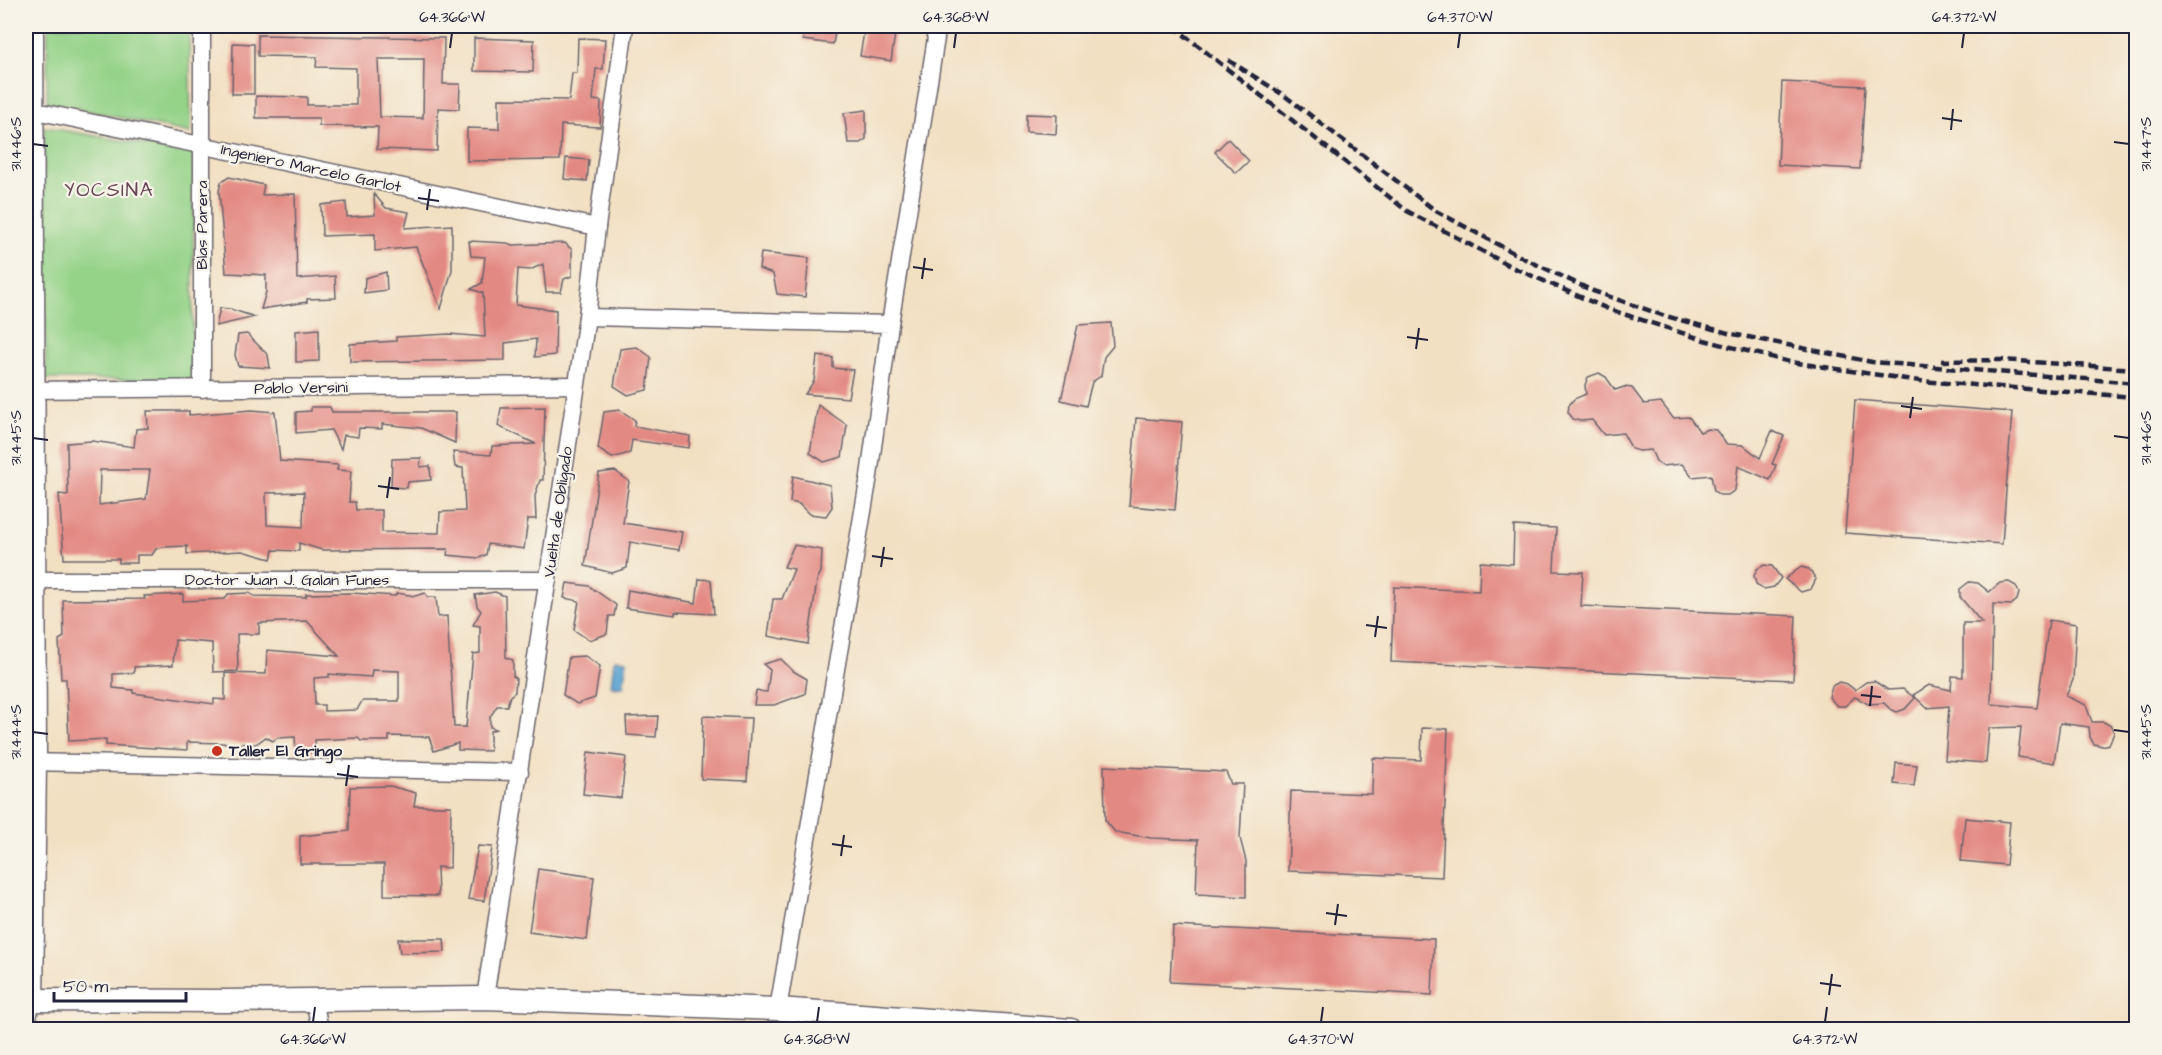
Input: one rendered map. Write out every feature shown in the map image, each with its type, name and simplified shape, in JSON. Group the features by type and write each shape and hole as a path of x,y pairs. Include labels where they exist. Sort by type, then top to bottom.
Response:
{"main road":[{"path":"32,26 29,110 29,1000 226,1002 485,998 778,1009 1071,1029"}],"street":[{"name":"Blas Parera","path":"202,26 202,390"},
{"name":"Vuelta de Obligado","path":"485,998 587,317 625,26"},
{"path":"778,1009 869,476 890,324 936,38 932,26"},
{"name":"Ingeniero Marcelo Garlot","path":"29,110 597,227"},
{"path":"587,317 890,324"},
{"name":"Pablo Versini","path":"29,390 576,385"},
{"name":"Doctor Juan J. Galan Funes","path":"30,580 548,580"},
{"path":"30,762 520,772"},
{"path":"314,999 320,1029"},
{"path":"26,1027 29,1000"}],"green space":[{"path":"48,26 189,26 191,133 47,102"},
{"path":"44,127 194,153 192,380 46,379"}],"water":[{"path":"614,659 627,660 623,687 611,686"}],"building":[{"path":"805,26 836,26 833,44 803,40"},
{"path":"865,26 896,27 891,61 860,56"},
{"path":"258,35 444,38 443,84 460,84 459,109 438,108 437,151 377,149 378,127 319,126 319,118 256,118 256,96 307,97 307,105 356,105 356,68 316,67 317,57 258,56","holes":["378,59 424,59 423,118 380,117"]},
{"path":"474,38 534,40 533,72 474,71"},
{"path":"578,38 605,39 603,69 596,69 593,100 601,101 600,127 561,125 560,160 467,161 467,128 499,129 499,99 569,100 572,73 577,73"},
{"path":"233,43 254,44 254,94 232,94"},
{"path":"1782,82 1865,86 1860,169 1778,165"},
{"path":"866,110 866,139 860,143 848,143 844,113"},
{"path":"1026,114 1057,115 1056,134 1026,132"},
{"path":"1228,139 1249,161 1236,173 1215,152"},
{"path":"566,158 589,160 587,181 564,179"},
{"path":"229,177 264,185 262,195 295,194 297,279 335,276 336,298 307,299 307,302 261,309 266,292 266,275 226,273 219,191 221,182"},
{"path":"374,194 386,208 409,212 405,228 452,225 452,270 441,309 416,247 375,251 375,234 322,236 321,205 346,202 347,217 375,215"},
{"path":"469,241 512,245 565,243 572,250 572,276 564,279 561,292 546,292 543,264 530,270 518,269 516,305 556,310 555,355 535,357 536,339 505,343 505,360 350,362 350,344 396,341 396,337 449,334 485,337 483,293 471,289 482,283 485,257 471,256"},
{"path":"761,253 809,258 805,297 777,294 773,274 759,269"},
{"path":"386,272 387,290 364,293 365,278"},
{"path":"220,308 230,309 255,317 216,326"},
{"path":"1111,323 1113,346 1104,357 1101,376 1092,382 1086,406 1061,400 1078,325"},
{"path":"319,329 319,361 296,362 296,331"},
{"path":"247,334 268,355 270,368 238,366 235,355 238,335"},
{"path":"637,347 651,357 647,390 628,395 614,386 620,349"},
{"path":"817,356 833,358 833,368 853,370 848,398 805,394 814,381"},
{"path":"1599,373 1606,377 1615,390 1624,387 1632,388 1644,404 1661,402 1673,418 1689,417 1700,432 1708,429 1716,430 1726,444 1743,445 1760,458 1772,431 1784,436 1772,464 1776,465 1770,480 1738,466 1735,490 1728,495 1720,495 1714,491 1711,475 1692,477 1682,464 1662,466 1656,461 1651,450 1632,449 1623,433 1604,435 1592,420 1573,419 1568,412 1569,405 1574,399 1586,394 1585,385 1588,377"},
{"path":"1855,400 2012,412 2002,544 1845,533"},
{"path":"818,405 847,425 842,457 824,462 810,453"},
{"path":"311,407 330,407 332,412 456,412 455,443 421,428 382,424 382,429 359,428 358,437 344,435 341,449 331,430 296,433 296,412 311,411"},
{"path":"545,407 543,480 540,480 535,496 536,519 528,519 524,549 488,544 486,555 479,558 447,555 448,549 322,550 299,543 299,551 273,550 271,559 242,551 187,554 187,546 163,547 156,549 152,555 137,555 137,563 119,563 119,559 64,559 59,494 68,495 67,443 92,441 134,447 136,429 148,428 147,411 189,411 189,415 252,410 275,412 280,461 338,465 337,470 351,471 349,502 355,502 356,510 382,510 382,532 439,533 440,512 465,511 463,468 455,467 453,452 491,455 492,446 536,444 498,426 501,408","holes":["100,470 150,470 146,499 99,505","304,492 303,527 267,525 266,493"]},
{"path":"620,410 635,420 634,426 690,436 689,448 632,440 630,453 612,458 598,449 604,412"},
{"path":"1136,418 1182,422 1175,510 1129,506"},
{"path":"421,458 420,467 430,466 431,480 408,482 407,488 391,487 392,459"},
{"path":"615,471 629,481 623,523 682,532 679,550 630,542 627,568 612,573 585,566 599,473"},
{"path":"793,476 830,485 832,507 826,516 809,514 799,504 790,502"},
{"path":"1514,526 1556,528 1554,571 1583,572 1581,606 1796,616 1793,680 1391,662 1394,587 1479,591 1480,562 1513,564"},
{"path":"794,545 822,550 821,572 817,580 808,644 768,636 773,599 782,599 794,569 784,567"},
{"path":"1764,565 1772,566 1781,578 1774,587 1764,589 1756,584 1754,576 1757,569"},
{"path":"1801,567 1809,569 1816,579 1811,589 1801,592 1785,579"},
{"path":"699,579 711,580 714,614 675,612 675,615 626,608 628,590 696,603"},
{"path":"1969,582 1978,583 1989,592 2000,583 2009,582 2016,586 2019,593 2017,600 2011,605 1993,604 1991,704 2037,708 2049,620 2076,624 2073,680 2066,696 2086,705 2092,722 2104,722 2111,726 2114,733 2109,744 2102,746 2094,744 2090,737 2089,727 2060,723 2054,763 2018,757 2021,727 1989,728 1986,763 1945,760 1949,706 1927,708 1913,695 1929,685 1951,690 1952,676 1963,677 1963,623 1982,623 1960,597 1960,589"},
{"path":"567,583 589,586 616,605 614,616 609,616 607,634 589,640 574,630 579,601 564,598"},
{"path":"495,592 505,596 506,658 513,660 513,676 516,678 515,692 510,696 507,706 497,706 490,717 490,727 496,729 490,731 490,751 458,750 458,743 434,751 429,737 389,736 389,741 361,741 358,738 315,740 315,752 296,753 295,737 277,738 273,741 266,737 256,744 187,742 187,750 106,745 106,739 69,741 66,679 61,679 59,640 64,637 63,600 145,599 144,596 183,594 183,601 225,599 228,594 249,593 254,596 306,597 306,594 352,593 395,596 397,593 415,596 425,593 428,597 436,597 438,617 447,616 454,727 466,727 473,654 480,653 480,626 473,625 481,611 477,606 475,595","holes":["307,621 339,656 267,650 266,674 225,673 225,700 214,699 214,704 133,693 133,690 113,688 113,674 134,673 134,667 173,665 175,640 212,643 213,672 238,671 237,634 259,634 259,623","372,670 399,671 399,701 362,701 357,710 324,711 324,705 315,705 314,678 329,677 329,674 371,677"]},
{"path":"585,656 600,666 595,698 577,704 563,695 569,657"},
{"path":"781,659 793,671 807,679 805,694 774,705 754,705 756,691 767,692 770,670 763,664"},
{"path":"1874,681 1888,690 1903,689 1915,698 1905,709 1897,712 1884,703 1868,704 1855,697 1845,706 1837,706 1829,697 1832,686 1839,682 1855,690 1866,682"},
{"path":"658,716 656,737 627,735 626,717"},
{"path":"703,716 751,718 747,781 701,779"},
{"path":"1422,728 1448,729 1442,877 1288,871 1291,791 1372,794 1373,758 1421,760"},
{"path":"588,752 626,757 621,798 583,794"},
{"path":"1896,763 1917,765 1914,786 1894,784"},
{"path":"1104,766 1226,772 1231,784 1243,784 1240,838 1246,861 1246,897 1196,894 1198,840 1151,838 1115,832 1105,820"},
{"path":"390,786 416,793 414,806 451,806 450,868 437,867 438,896 384,895 384,864 300,864 300,836 349,831 350,787"},
{"path":"1965,818 2010,822 2006,865 1961,861"},
{"path":"478,846 492,847 484,901 468,899"},
{"path":"538,869 594,877 587,940 529,932"},
{"path":"1173,926 1434,939 1432,995 1170,982"},
{"path":"398,939 444,939 445,952 400,953"}],"railway":[{"path":"1173,26 1407,211 1512,267 1608,309 1704,340 1790,362 1920,381 2136,397"},
{"path":"1228,60 1285,96 1436,211 1523,258 1593,291 1662,315 1728,333 1872,362 2136,383"},
{"path":"1941,361 2002,360 2136,369"}],"place":[{"name":"Taller El Gringo","path":"217,751"}],"district":[{"name":"YOCSINA","path":"109,190"}]}
